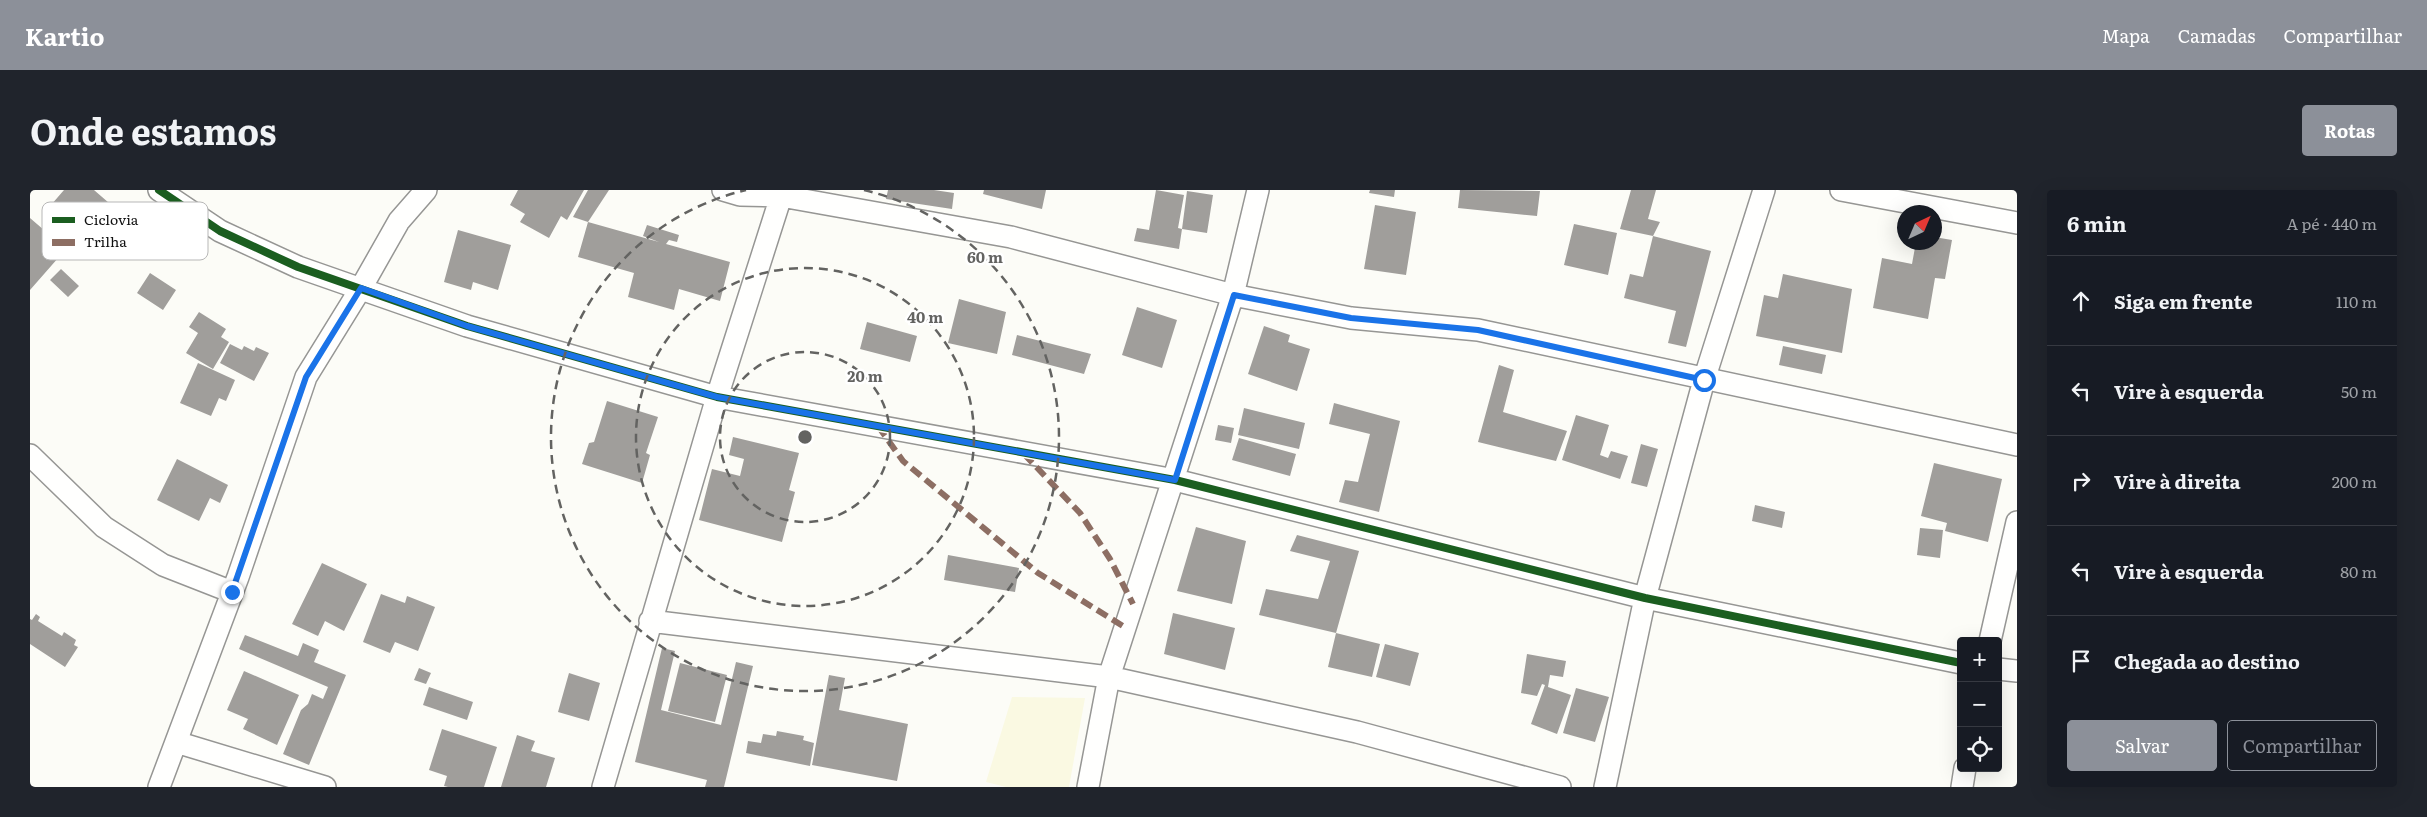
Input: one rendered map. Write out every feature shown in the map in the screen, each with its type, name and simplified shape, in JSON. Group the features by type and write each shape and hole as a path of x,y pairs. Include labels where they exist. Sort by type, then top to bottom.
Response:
{"street":[{"path":"159,190 177,202"},
{"path":"158,787 232,592 306,377 361,288 399,221 426,190"},
{"path":"723,190 740,195 782,193 1011,237 1234,295 1351,318 1478,330 1704,380 2017,445"},
{"path":"1088,787 1109,677 1234,295 1258,190"},
{"path":"1605,787 1645,598 1704,380 1764,190"},
{"path":"1841,190 2017,222"},
{"path":"603,787 717,397 782,193"},
{"path":"208,223 220,231 298,267 467,326 717,397 1175,480 1645,598 1957,662"},
{"path":"30,455 104,527 163,565 232,592"},
{"path":"1991,637 2017,522"},
{"path":"650,621 1109,677 1356,732 1560,787"},
{"path":"2002,669 2017,671"},
{"path":"176,742 325,787"},
{"path":"1962,787 1965,772"}],"green space":[{"path":"1012,697 1085,698 1069,787 1006,787 986,782"}],"building":[{"path":"64,190 94,190 108,202 54,202"},
{"path":"518,190 584,190 567,220 561,216 549,238 520,222 525,214 510,205"},
{"path":"588,190 609,190 588,222 573,217"},
{"path":"888,190 934,190 954,193 952,209 886,199"},
{"path":"984,190 1046,190 1042,209 983,194"},
{"path":"1156,190 1184,195 1178,228 1182,229 1179,249 1134,241 1137,228 1149,230"},
{"path":"1370,190 1395,190 1394,197 1369,193"},
{"path":"1460,190 1540,191 1537,216 1458,208"},
{"path":"1631,190 1656,190 1648,219 1660,222 1653,236 1620,229"},
{"path":"1187,191 1213,195 1207,233 1182,229"},
{"path":"1375,205 1416,212 1406,275 1364,269"},
{"path":"30,218 42,228 42,260 56,260 30,290"},
{"path":"588,222 659,242 643,236 647,225 679,235 677,242 669,240 666,244 730,262 720,301 679,289 674,310 628,297 634,273 578,257"},
{"path":"1574,224 1617,233 1608,275 1564,265"},
{"path":"458,230 511,245 498,290 473,282 471,290 444,282"},
{"path":"1653,236 1711,251 1686,347 1668,343 1676,311 1624,298 1630,274 1643,277"},
{"path":"1942,238 1952,240 1945,279 1935,278 1928,319 1873,308 1882,258 1912,264 1915,250 1942,250"},
{"path":"61,269 79,286 68,297 50,280"},
{"path":"150,273 176,290 163,310 137,293"},
{"path":"1783,274 1852,289 1842,353 1756,336 1764,295 1778,298"},
{"path":"959,299 1006,312 997,354 948,343"},
{"path":"1137,307 1177,320 1162,368 1122,355"},
{"path":"199,312 226,329 221,337 229,342 213,369 186,353 198,333 189,327"},
{"path":"867,322 917,336 910,362 860,349"},
{"path":"1264,326 1290,335 1288,342 1310,349 1297,391 1248,374"},
{"path":"1017,335 1091,354 1084,374 1012,355"},
{"path":"230,344 242,350 244,346 254,351 256,347 269,353 254,381 220,363"},
{"path":"1783,346 1826,355 1822,374 1779,365"},
{"path":"198,363 235,380 226,401 219,398 211,416 180,403"},
{"path":"1499,365 1514,370 1503,412 1567,431 1556,461 1478,442"},
{"path":"607,401 658,417 646,453 650,455 642,483 582,464 589,443 594,442"},
{"path":"1334,403 1400,421 1379,512 1339,502 1345,480 1358,482 1370,434 1329,424"},
{"path":"1244,408 1305,423 1299,449 1238,435"},
{"path":"1576,415 1609,425 1600,455 1608,458 1611,451 1628,456 1620,479 1562,460"},
{"path":"1218,425 1234,428 1231,443 1215,440"},
{"path":"733,437 799,453 789,490 795,492 782,542 699,520 712,469 740,476 744,459 729,455"},
{"path":"1239,438 1296,454 1290,476 1232,460"},
{"path":"1641,444 1658,449 1647,487 1631,483"},
{"path":"177,459 228,485 220,503 210,498 199,521 157,500"},
{"path":"1934,463 2002,479 1988,542 1945,531 1947,523 1921,516"},
{"path":"1755,505 1785,512 1782,528 1752,521"},
{"path":"1196,527 1246,541 1232,604 1177,591"},
{"path":"1920,528 1943,530 1940,558 1917,555"},
{"path":"1297,535 1359,551 1336,633 1259,615 1266,589 1318,599 1330,561 1290,551"},
{"path":"948,555 1019,568 1015,592 944,580"},
{"path":"322,563 367,584 344,631 325,621 318,636 292,624"},
{"path":"381,594 405,603 407,596 435,607 418,651 395,642 390,653 363,642"},
{"path":"1173,613 1235,628 1225,670 1164,654"},
{"path":"36,614 40,617 38,621 62,636 64,632 76,640 74,645 78,647 65,667 30,644 30,619 32,620"},
{"path":"1336,633 1380,644 1372,677 1328,667"},
{"path":"245,635 298,656 303,643 319,650 314,662 346,675 309,765 283,754 301,710 308,704 312,694 323,699 328,687 239,649"},
{"path":"1385,644 1419,653 1410,686 1376,677"},
{"path":"662,648 675,651 661,710 721,725 736,662 753,666 724,787 705,787 707,780 635,762"},
{"path":"1527,654 1566,661 1563,677 1550,675 1548,687 1571,695 1557,734 1531,724 1545,685 1542,684 1537,696 1521,693"},
{"path":"680,663 727,675 715,722 668,711"},
{"path":"419,668 431,673 426,684 414,680"},
{"path":"244,671 299,695 277,745 243,729 248,719 227,710"},
{"path":"569,673 600,683 589,721 558,712"},
{"path":"829,675 845,678 839,710 908,724 897,781 812,765"},
{"path":"429,687 473,702 467,720 423,705"},
{"path":"1576,688 1609,697 1595,742 1563,733"},
{"path":"442,729 497,747 484,787 444,786 447,776 429,770"},
{"path":"777,731 804,736 803,740 814,743 810,766 746,753 748,741 761,743 763,734 776,736"},
{"path":"517,735 535,741 531,751 555,758 546,787 501,787"}],"marked path":[{"path":"878,426 903,461 1038,573 1126,628"},
{"path":"1024,454 1080,513 1110,559 1133,604"}],"cycle path":[{"path":"159,190 177,202"},
{"path":"208,223 220,231 298,267 467,326 717,397 1175,480 1645,598 1957,662"}],"route":[{"path":"232,592 306,377 361,288 467,326 717,397 1175,480 1234,295 1351,318 1478,330 1704,380"}]}
